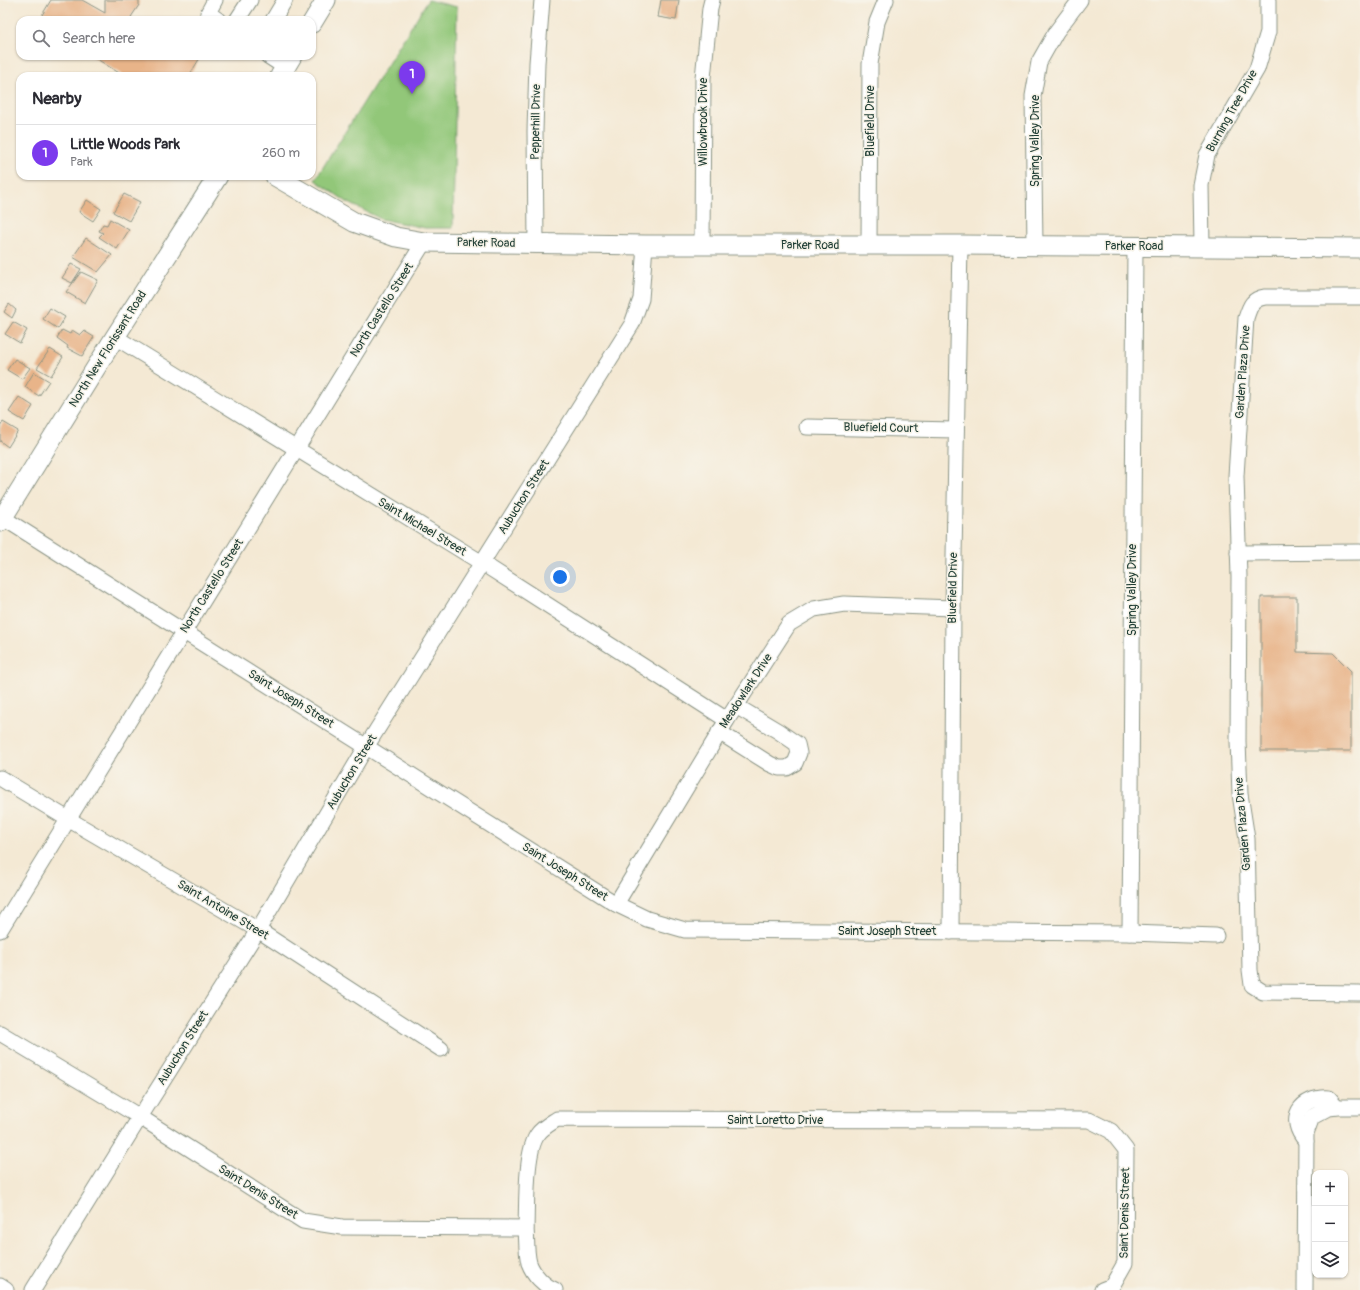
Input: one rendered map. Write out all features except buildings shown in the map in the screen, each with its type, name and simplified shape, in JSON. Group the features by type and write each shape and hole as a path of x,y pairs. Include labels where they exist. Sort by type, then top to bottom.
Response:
{"main road":[{"path":"316,16 326,0"},
{"name":"North New Florissant Road","path":"1,518 215,180"},
{"name":"Parker Road","path":"282,180 336,213 354,222 396,237 424,242 645,245 960,244 1134,247 1360,248"}],"street":[{"path":"240,16 250,0"},
{"path":"275,16 285,0"},
{"name":"Pepperhill Drive","path":"536,244 535,131 537,62 542,0"},
{"name":"Willowbrook Drive","path":"702,244 703,78 712,0"},
{"name":"Bluefield Drive","path":"869,244 870,64 876,22 886,0"},
{"name":"Spring Valley Drive","path":"1035,246 1033,96 1039,62 1056,32 1080,0"},
{"name":"Burning Tree Drive","path":"1202,247 1201,185 1207,155 1257,69 1268,32 1268,0"},
{"path":"275,60 286,66"},
{"name":"North Castello Street","path":"0,930 424,242"},
{"name":"Bluefield Drive","path":"951,932 953,608 960,244"},
{"name":"Aubuchon Street","path":"33,1290 258,930 366,747 632,324 641,299 645,245"},
{"name":"Spring Valley Drive","path":"1130,933 1134,247"},
{"name":"Garden Plaza Drive","path":"1360,297 1265,297 1257,298 1250,307 1246,318 1236,476 1240,794 1247,839 1250,970 1252,985 1263,992 1360,993"},
{"name":"Saint Michael Street","path":"115,338 482,564 723,726 770,764 779,768 786,768 795,763 799,753 797,744 736,706"},
{"name":"Bluefield Court","path":"807,427 956,430"},
{"name":"Saint Joseph Street","path":"1,518 616,904 647,919 685,930 1130,933 1216,936"},
{"path":"1238,552 1360,552"},
{"name":"Meadowlark Drive","path":"616,904 723,726 789,624 814,609 844,604 953,608"},
{"name":"Saint Antoine Street","path":"0,778 258,930 441,1049"},
{"name":"Saint Denis Street","path":"0,1033 140,1117 303,1221 342,1227 526,1228"},
{"path":"1306,1142 1299,1133 1296,1121 1300,1107 1309,1101 1318,1098 1329,1098 1337,1106"},
{"path":"1305,1290 1306,1133 1312,1118 1329,1108 1337,1106 1360,1107"},
{"name":"Saint Loretto Drive","path":"526,1228 529,1154 533,1140 539,1132 557,1119 1089,1120 1111,1131"},
{"name":"Saint Denis Street","path":"1102,1290 1112,1286 1125,1263 1126,1150 1111,1131"},
{"path":"526,1228 530,1263 538,1278 548,1287 555,1290"},
{"path":"0,1286 6,1290"}],"green space":[{"path":"428,0 457,7 453,228 425,228 381,219 347,202 315,180"}],"place":[{"name":"Little Woods Park","path":"412,94"}]}
